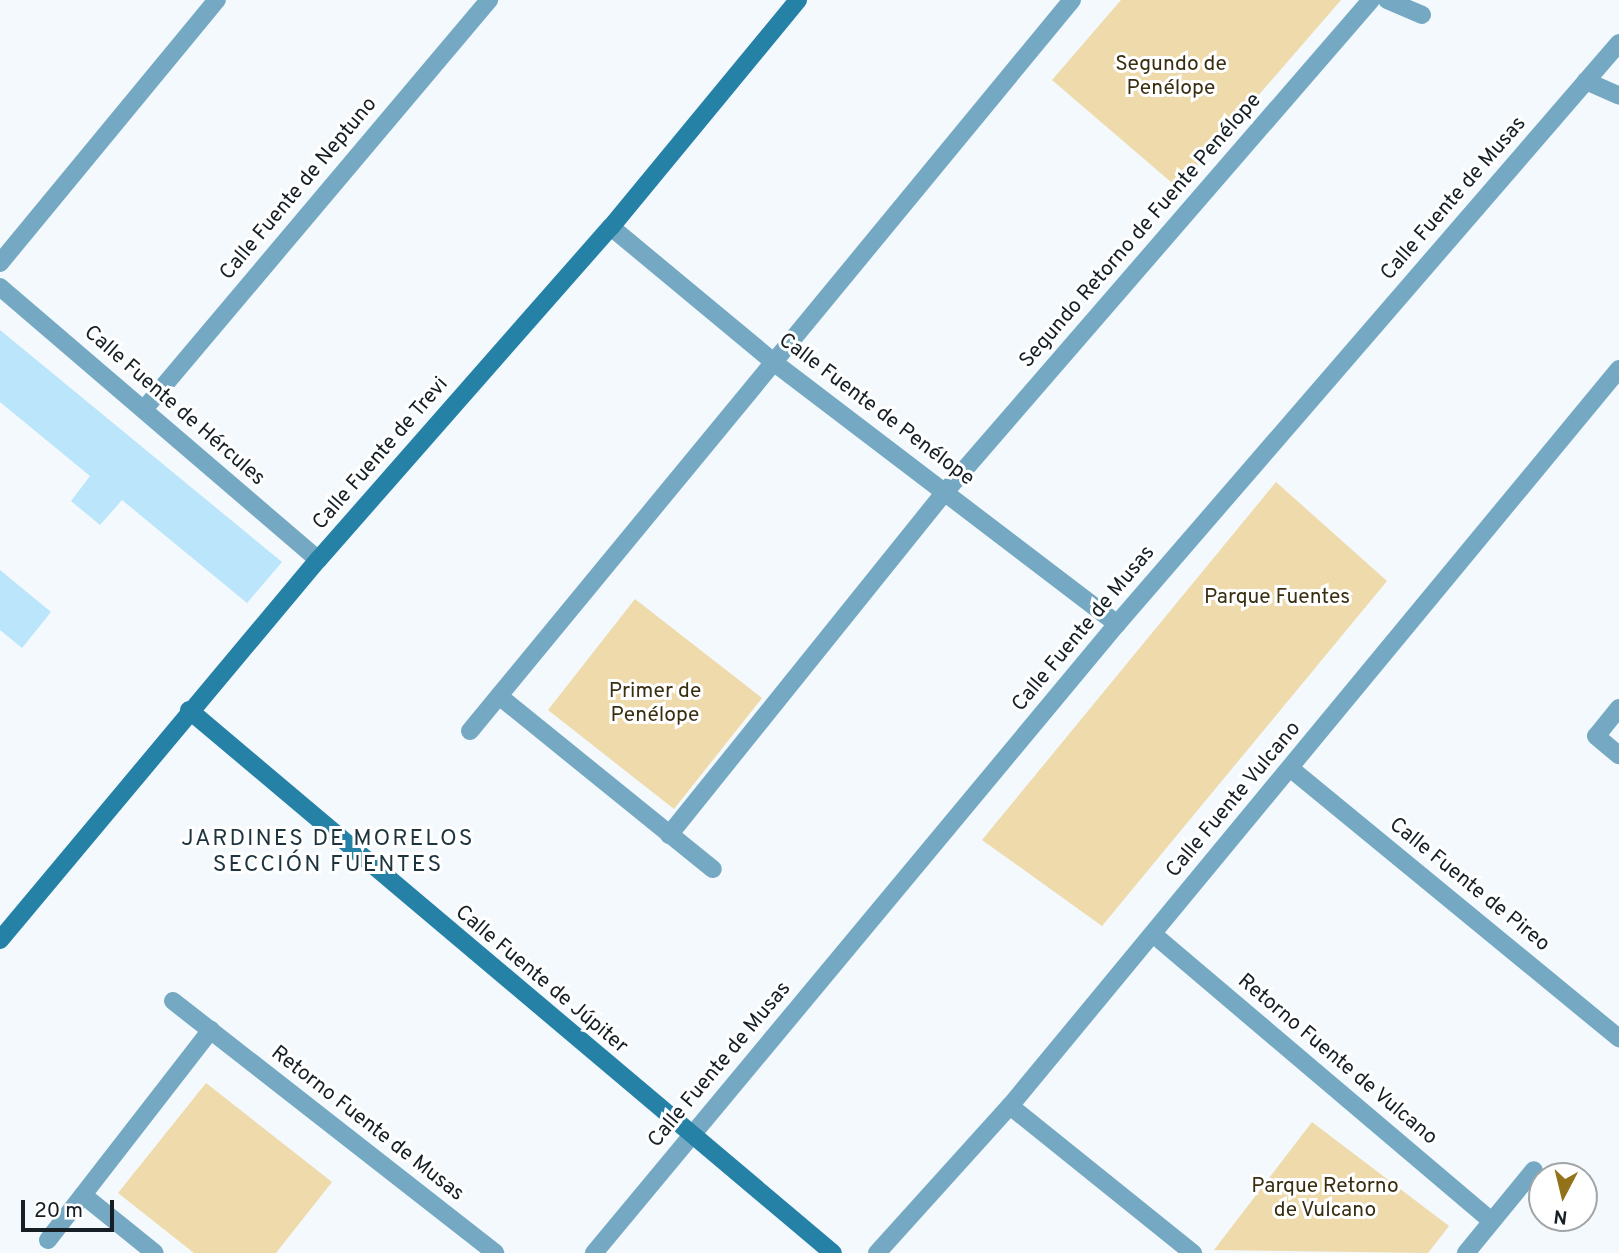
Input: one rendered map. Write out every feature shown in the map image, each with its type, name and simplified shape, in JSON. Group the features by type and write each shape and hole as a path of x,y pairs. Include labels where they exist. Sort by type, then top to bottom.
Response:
{"street":[{"path":"0,262 217,0"},
{"name":"Calle Fuente de Neptuno","path":"145,408 489,0"},
{"name":"Calle Fuente de Trevi","path":"0,940 189,710 611,227 797,0"},
{"path":"470,731 776,364 1072,0"},
{"name":"Segundo Retorno de Fuente Penélope","path":"669,835 945,492 1371,0"},
{"path":"1387,0 1422,15"},
{"name":"Calle Fuente de Musas","path":"594,1253 1116,624 1619,43"},
{"path":"1586,81 1619,96"},
{"name":"Calle Fuente de Penélope","path":"611,227 776,364 1116,624"},
{"name":"Calle Fuente de Hércules","path":"0,288 145,408 318,560"},
{"name":"Calle Fuente Vulcano","path":"877,1253 1010,1106 1619,369"},
{"path":"499,696 713,869"},
{"path":"1619,708 1596,736 1619,755"},
{"name":"Calle Fuente de Júpiter","path":"189,710 690,1136 833,1253"},
{"name":"Calle Fuente de Pireo","path":"1290,768 1619,1038"},
{"name":"Retorno Fuente de Vulcano","path":"1153,934 1492,1221"},
{"name":"Retorno Fuente de Musas","path":"173,1002 495,1253"},
{"path":"48,1240 211,1030"},
{"path":"1010,1106 1193,1253"},
{"path":"1466,1253 1528,1177"},
{"path":"83,1195 155,1253"}],"green space":[{"name":"Segundo de Penélope","path":"1121,0 1341,0 1178,188 1052,80"},
{"name":"Parque Fuentes","path":"1276,482 1387,581 1102,926 982,840"},
{"name":"Primer de Penélope","path":"635,599 762,698 674,809 548,710"},
{"path":"206,1083 332,1182 276,1253 194,1253 118,1193"},
{"name":"Parque Retorno de Vulcano","path":"1312,1122 1449,1226 1428,1253 1214,1250"}],"building":[{"path":"0,330 282,562 247,603 122,500 100,525 71,501 90,476 0,402"},
{"path":"0,570 51,612 22,648 0,630"}],"district":[{"name":"JARDINES DE MORELOS SECCIÓN FUENTES","path":"328,853"}]}
